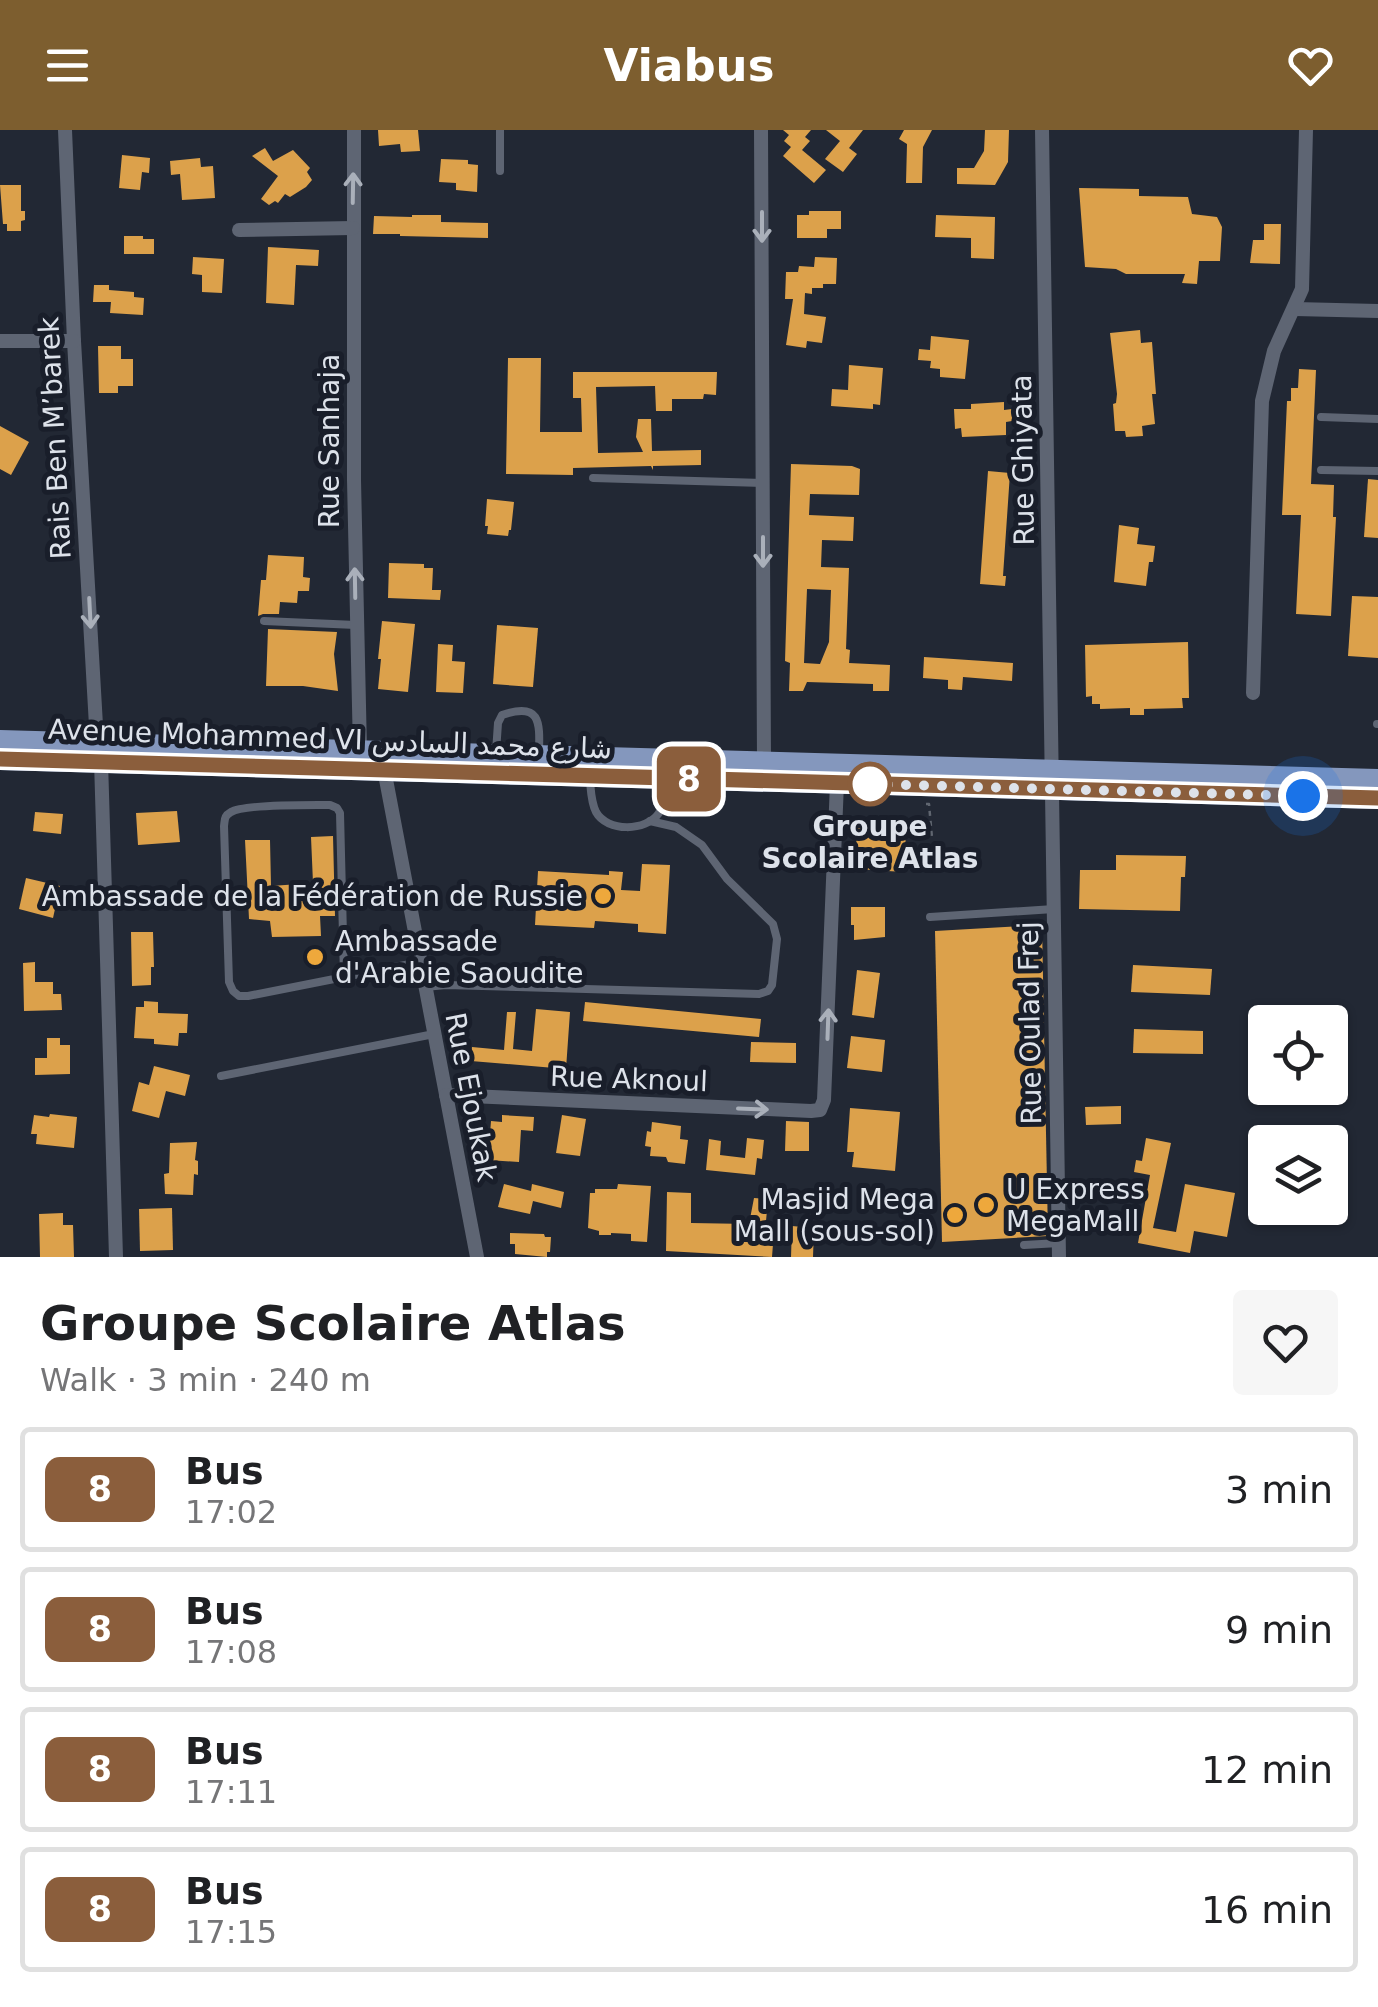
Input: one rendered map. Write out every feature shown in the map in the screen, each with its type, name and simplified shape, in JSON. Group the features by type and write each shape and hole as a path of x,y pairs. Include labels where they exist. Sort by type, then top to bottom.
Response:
{"main road":[{"name":"Avenue Mohammed VI شارع محمد السادس","path":"0,741 99,752 384,769 838,784 1378,780"},
{"name":"Avenue Mohammed VI شارع محمد السادس","path":"0,759 99,752 360,751 540,756 764,763 1378,798"}],"street":[{"name":"Rais Ben M’barek","path":"65,130 99,752 116,1257"},
{"name":"Rue Sanhaja","path":"354,130 360,751"},
{"path":"761,130 764,763"},
{"name":"Rue Ghiyata","path":"1042,130 1052,780"},
{"path":"1254,694 1262,401 1274,351 1295,309 1304,278 1306,130"},
{"path":"240,230 353,228"},
{"path":"1295,309 1378,311"},
{"path":"0,341 74,341"},
{"name":"Rue Ejoukak","path":"384,769 477,1257"},
{"name":"Rue Oulad Frej","path":"1052,780 1059,1250"},
{"name":"Rue Aknoul","path":"446,1096 820,1110 824,1104 838,784"}],"lane":[{"path":"500,130 500,170"},
{"path":"1321,417 1378,419"},
{"path":"1322,470 1378,471"},
{"path":"592,478 762,483"},
{"path":"264,621 356,625"},
{"path":"496,755 498,720 511,712 531,713 537,718 540,756"},
{"path":"590,776 597,814 613,826 625,827 658,814 662,778"},
{"path":"661,806 702,811"},
{"path":"344,977 337,808 267,807 230,812 224,826 228,969 229,982 239,996 248,996 420,962"},
{"path":"425,987 446,984 758,994 768,991 777,938 773,924 702,846 676,826 650,820"},
{"path":"930,916 1054,909"},
{"path":"222,1076 434,1034"},
{"path":"1024,1244 1059,1250"}],"path":[{"path":"929,804 932,838"}],"building":[{"path":"378,130 418,130 420,151 401,152 400,144 379,146"},
{"path":"783,130 811,130 805,137 810,141 802,150 826,170 814,183 783,156 791,147 784,141 789,135"},
{"path":"826,130 863,130 849,148 857,154 843,172 825,159 840,141"},
{"path":"904,130 932,130 923,147 922,183 906,183 907,144 899,139"},
{"path":"985,130 1009,130 1008,162 995,185 957,184 957,168 974,168 984,151"},
{"path":"265,148 273,161 293,150 310,168 307,172 312,180 290,197 285,194 278,203 269,205 261,199 278,176 252,156"},
{"path":"122,155 150,158 149,173 142,172 140,190 119,188"},
{"path":"200,158 201,167 213,166 215,198 182,200 180,174 171,175 170,161"},
{"path":"441,159 468,160 468,164 478,165 477,192 456,190 456,183 439,182"},
{"path":"0,185 21,185 25,220 21,221 21,231 7,231 7,224 3,224"},
{"path":"1079,188 1139,189 1139,196 1188,197 1192,214 1217,217 1222,227 1220,261 1199,261 1197,284 1182,283 1185,274 1126,274 1116,269 1085,267"},
{"path":"809,211 841,211 841,229 827,229 827,238 797,238 797,215 809,215"},
{"path":"441,215 441,222 488,223 488,238 373,234 374,216"},
{"path":"936,215 995,217 994,259 971,258 971,238 935,237"},
{"path":"1264,224 1281,224 1280,264 1250,263 1253,240 1264,240"},
{"path":"124,236 154,239 154,254 124,254"},
{"path":"268,247 319,250 318,266 296,265 294,305 266,303"},
{"path":"193,257 224,259 222,293 202,292 202,275 192,274"},
{"path":"815,257 837,258 836,284 823,284 823,288 812,288 812,294 805,293 804,314 826,317 822,343 807,341 806,348 786,345 793,299 785,299 786,272 798,272 799,266 814,267"},
{"path":"94,285 109,285 109,290 134,292 134,297 144,298 143,315 110,313 111,302 93,302"},
{"path":"1140,330 1141,343 1152,342 1155,424 1142,426 1143,436 1126,437 1125,431 1115,431 1113,404 1117,394 1110,333"},
{"path":"931,336 969,340 965,379 940,377 940,369 930,368 931,361 918,360 919,349 930,350"},
{"path":"98,346 121,346 121,359 133,359 133,386 118,386 118,393 99,393"},
{"path":"508,358 541,358 540,432 582,432 581,398 573,398 573,372 717,372 716,395 672,399 672,411 656,411 655,386 596,387 598,453 643,452 636,437 638,419 651,419 652,451 701,450 701,465 653,466 653,470 651,466 573,468 573,475 506,474"},
{"path":"849,365 883,368 880,405 873,404 873,409 831,406 832,389 848,390"},
{"path":"1299,369 1316,370 1311,484 1334,485 1331,616 1296,614 1301,515 1282,515 1287,401 1291,401 1291,388 1298,388"},
{"path":"1004,402 1004,410 1012,409 1006,435 962,437 961,428 955,429 954,409"},
{"path":"0,426 29,442 11,475 0,469"},
{"path":"791,464 852,466 860,469 859,495 810,494 809,515 854,517 853,541 822,540 821,567 849,568 849,663 890,665 889,691 873,691 873,684 807,682 803,691 789,691 790,663 785,661","holes":["807,589 831,590 829,642 820,664 804,663"]},
{"path":"988,471 1010,473 1005,586 980,584"},
{"path":"1368,479 1378,480 1378,538 1364,537"},
{"path":"487,499 514,502 508,536 487,534"},
{"path":"1119,525 1139,528 1137,544 1155,546 1146,586 1114,582"},
{"path":"268,555 304,557 303,577 310,578 309,591 298,591 297,603 280,602 279,614 258,616 261,580 266,580"},
{"path":"389,563 433,568 432,590 441,590 440,600 388,598"},
{"path":"1352,596 1378,597 1378,658 1348,656"},
{"path":"382,621 415,624 408,692 378,689"},
{"path":"497,625 538,628 533,687 493,684"},
{"path":"268,629 337,632 334,654 338,691 266,686"},
{"path":"1188,642 1189,698 1182,698 1183,708 1144,709 1144,715 1130,715 1130,708 1100,709 1100,704 1092,704 1092,696 1086,697 1085,645"},
{"path":"438,644 453,645 452,661 465,662 463,693 436,692"},
{"path":"924,657 1013,663 1012,681 963,677 962,690 948,689 948,680 923,678"},
{"path":"177,811 180,842 138,845 136,813"},
{"path":"35,812 63,814 61,834 33,831"},
{"path":"857,828 906,830 904,872 855,869"},
{"path":"333,836 335,916 320,916 321,936 272,937 270,921 249,919 245,840 270,840 271,886 313,883 311,837"},
{"path":"1116,855 1186,856 1180,911 1079,909 1080,870 1116,870"},
{"path":"642,864 670,865 666,934 638,932 638,924 595,921 594,928 535,925 538,871 609,875 609,871 623,872 621,890 640,891"},
{"path":"26,878 60,886 53,918 19,909"},
{"path":"851,907 885,907 885,937 854,940"},
{"path":"1042,925 1048,1236 942,1242 935,931"},
{"path":"131,932 153,932 151,985 132,986"},
{"path":"35,962 35,982 53,982 53,994 61,994 62,1010 24,1011 23,963"},
{"path":"1133,965 1212,969 1210,995 1131,992"},
{"path":"857,970 880,973 874,1018 852,1015"},
{"path":"144,1001 158,1002 158,1013 188,1014 187,1033 179,1033 178,1046 134,1038 136,1007 144,1007"},
{"path":"585,1002 761,1019 759,1037 583,1021"},
{"path":"536,1009 570,1012 566,1069 471,1061 472,1047 504,1050 507,1012 516,1012 513,1049 532,1051"},
{"path":"1134,1029 1203,1031 1203,1054 1133,1053"},
{"path":"851,1036 885,1040 882,1072 847,1068"},
{"path":"47,1038 60,1038 60,1045 70,1045 70,1074 35,1075 35,1058 47,1058"},
{"path":"751,1042 796,1043 796,1063 750,1062"},
{"path":"154,1066 190,1075 185,1096 166,1091 159,1118 132,1111 139,1082 149,1085"},
{"path":"1121,1106 1121,1124 1086,1125 1085,1107"},
{"path":"850,1108 900,1112 895,1171 852,1167 854,1152 847,1152"},
{"path":"34,1115 77,1117 74,1148 36,1144 37,1134 31,1134"},
{"path":"502,1115 534,1117 533,1131 521,1130 519,1162 488,1160 491,1121 502,1122"},
{"path":"562,1115 586,1119 580,1156 556,1153"},
{"path":"786,1121 809,1122 809,1151 785,1151"},
{"path":"652,1122 681,1126 680,1139 688,1140 685,1164 650,1156 651,1147 645,1146"},
{"path":"747,1138 764,1140 755,1175 706,1170 709,1139 721,1141 720,1155 745,1158"},
{"path":"1146,1138 1171,1143 1153,1228 1176,1232 1185,1184 1235,1193 1227,1237 1194,1231 1190,1253 1138,1243 1150,1175 1134,1172 1136,1160 1142,1161"},
{"path":"197,1142 198,1175 194,1174 193,1195 165,1194 170,1143"},
{"path":"504,1184 531,1191 532,1184 564,1192 561,1208 533,1201 530,1214 498,1207"},
{"path":"618,1184 651,1186 647,1242 631,1241 631,1234 599,1235 599,1231 588,1228 590,1193 595,1193 595,1189 617,1189"},
{"path":"667,1192 691,1193 691,1223 749,1224 754,1198 768,1199 764,1243 773,1244 772,1257 666,1251"},
{"path":"172,1208 173,1250 140,1251 139,1209"},
{"path":"63,1213 63,1225 73,1225 74,1257 40,1257 39,1214"},
{"path":"792,1226 814,1228 813,1257 791,1257"},
{"path":"510,1233 551,1237 550,1252 547,1257 515,1254"}],"bus line":[{"name":"8","path":"0,759 1378,798"}],"place":[{"name":"Groupe Scolaire Atlas","path":"870,784"},
{"name":"Ambassade de la Fédération de Russie","path":"603,896"},
{"name":"Ambassade d'Arabie Saoudite","path":"315,957"},
{"name":"U Express MegaMall","path":"986,1205"},
{"name":"Masjid Mega Mall (sous-sol)","path":"955,1215"}],"route":[{"path":"870,784 1303,796"}]}
